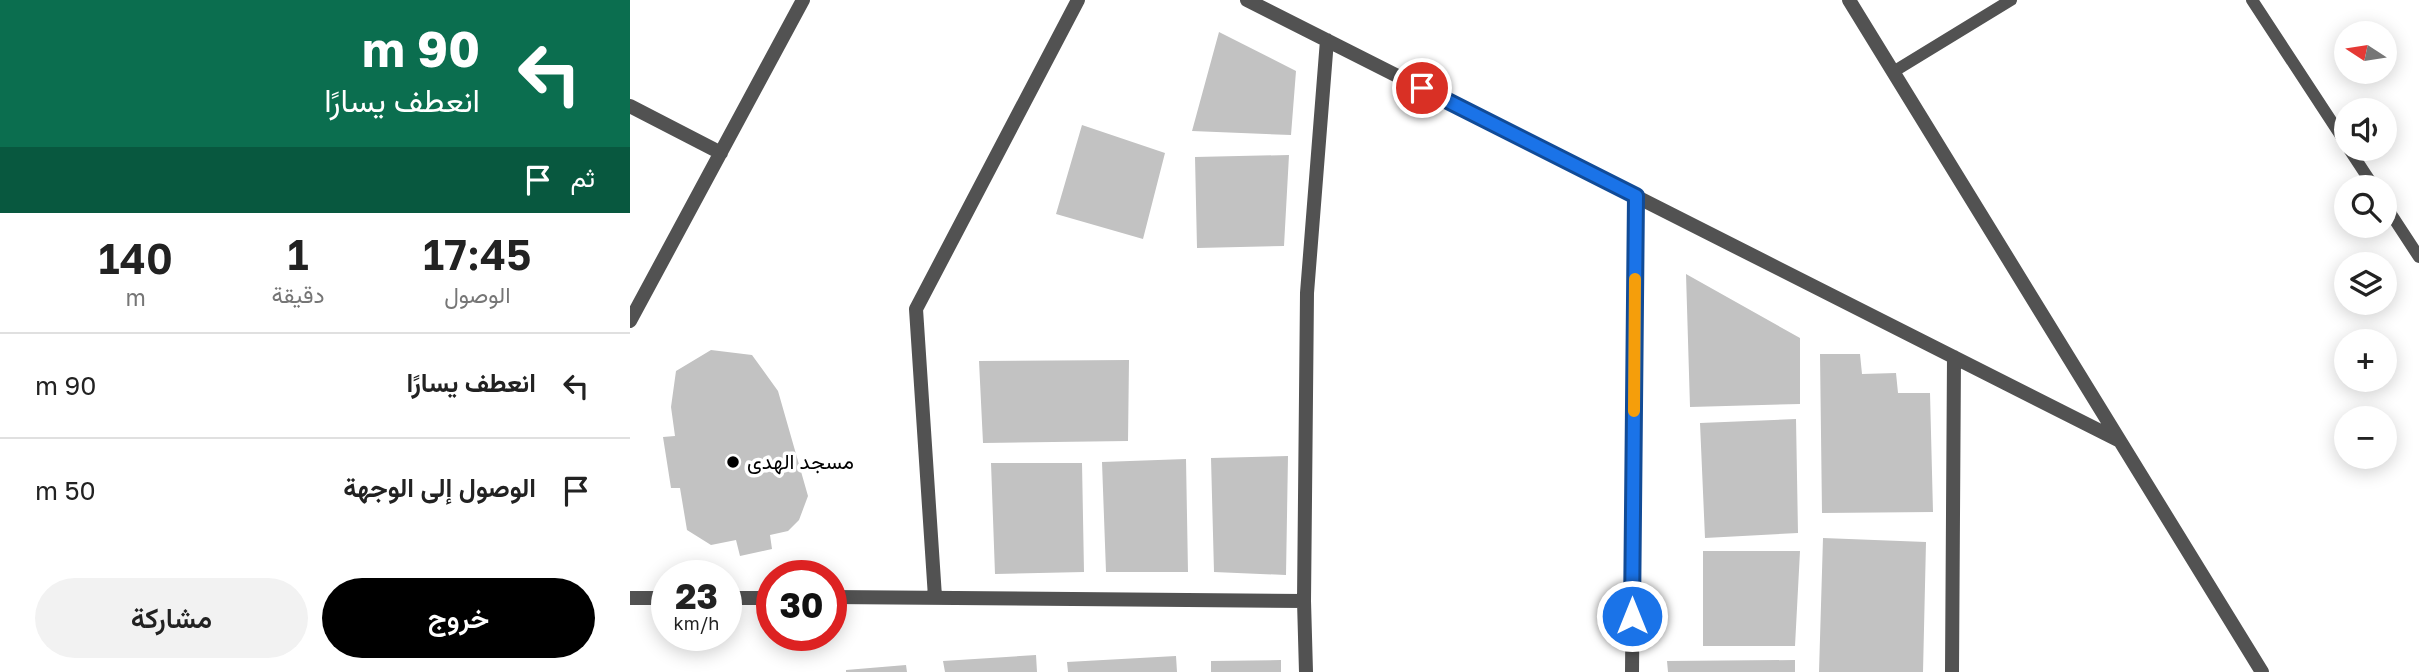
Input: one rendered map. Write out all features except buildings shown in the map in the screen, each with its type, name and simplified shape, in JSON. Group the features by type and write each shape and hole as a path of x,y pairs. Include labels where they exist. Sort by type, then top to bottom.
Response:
{"street":[{"path":"630,321 803,0"},
{"path":"935,597 916,309 1078,0"},
{"path":"1247,0 2120,441"},
{"path":"1849,0 2262,672"},
{"path":"1306,672 1304,601 1307,293 1327,40"},
{"path":"630,106 721,153"},
{"path":"1632,672 1636,196"},
{"path":"1952,672 1954,357"},
{"path":"847,597 1304,601"},
{"path":"630,598 651,598"}],"lane":[{"path":"1893,72 2011,0"},
{"path":"2252,0 2334,126"},
{"path":"2397,223 2419,257"}],"slow traffic":[{"path":"1634,411 1635,279"}],"place":[{"name":"مسجد الهدى","path":"733,462"}],"route":[{"path":"1422,88 1636,196 1632,616"}]}
